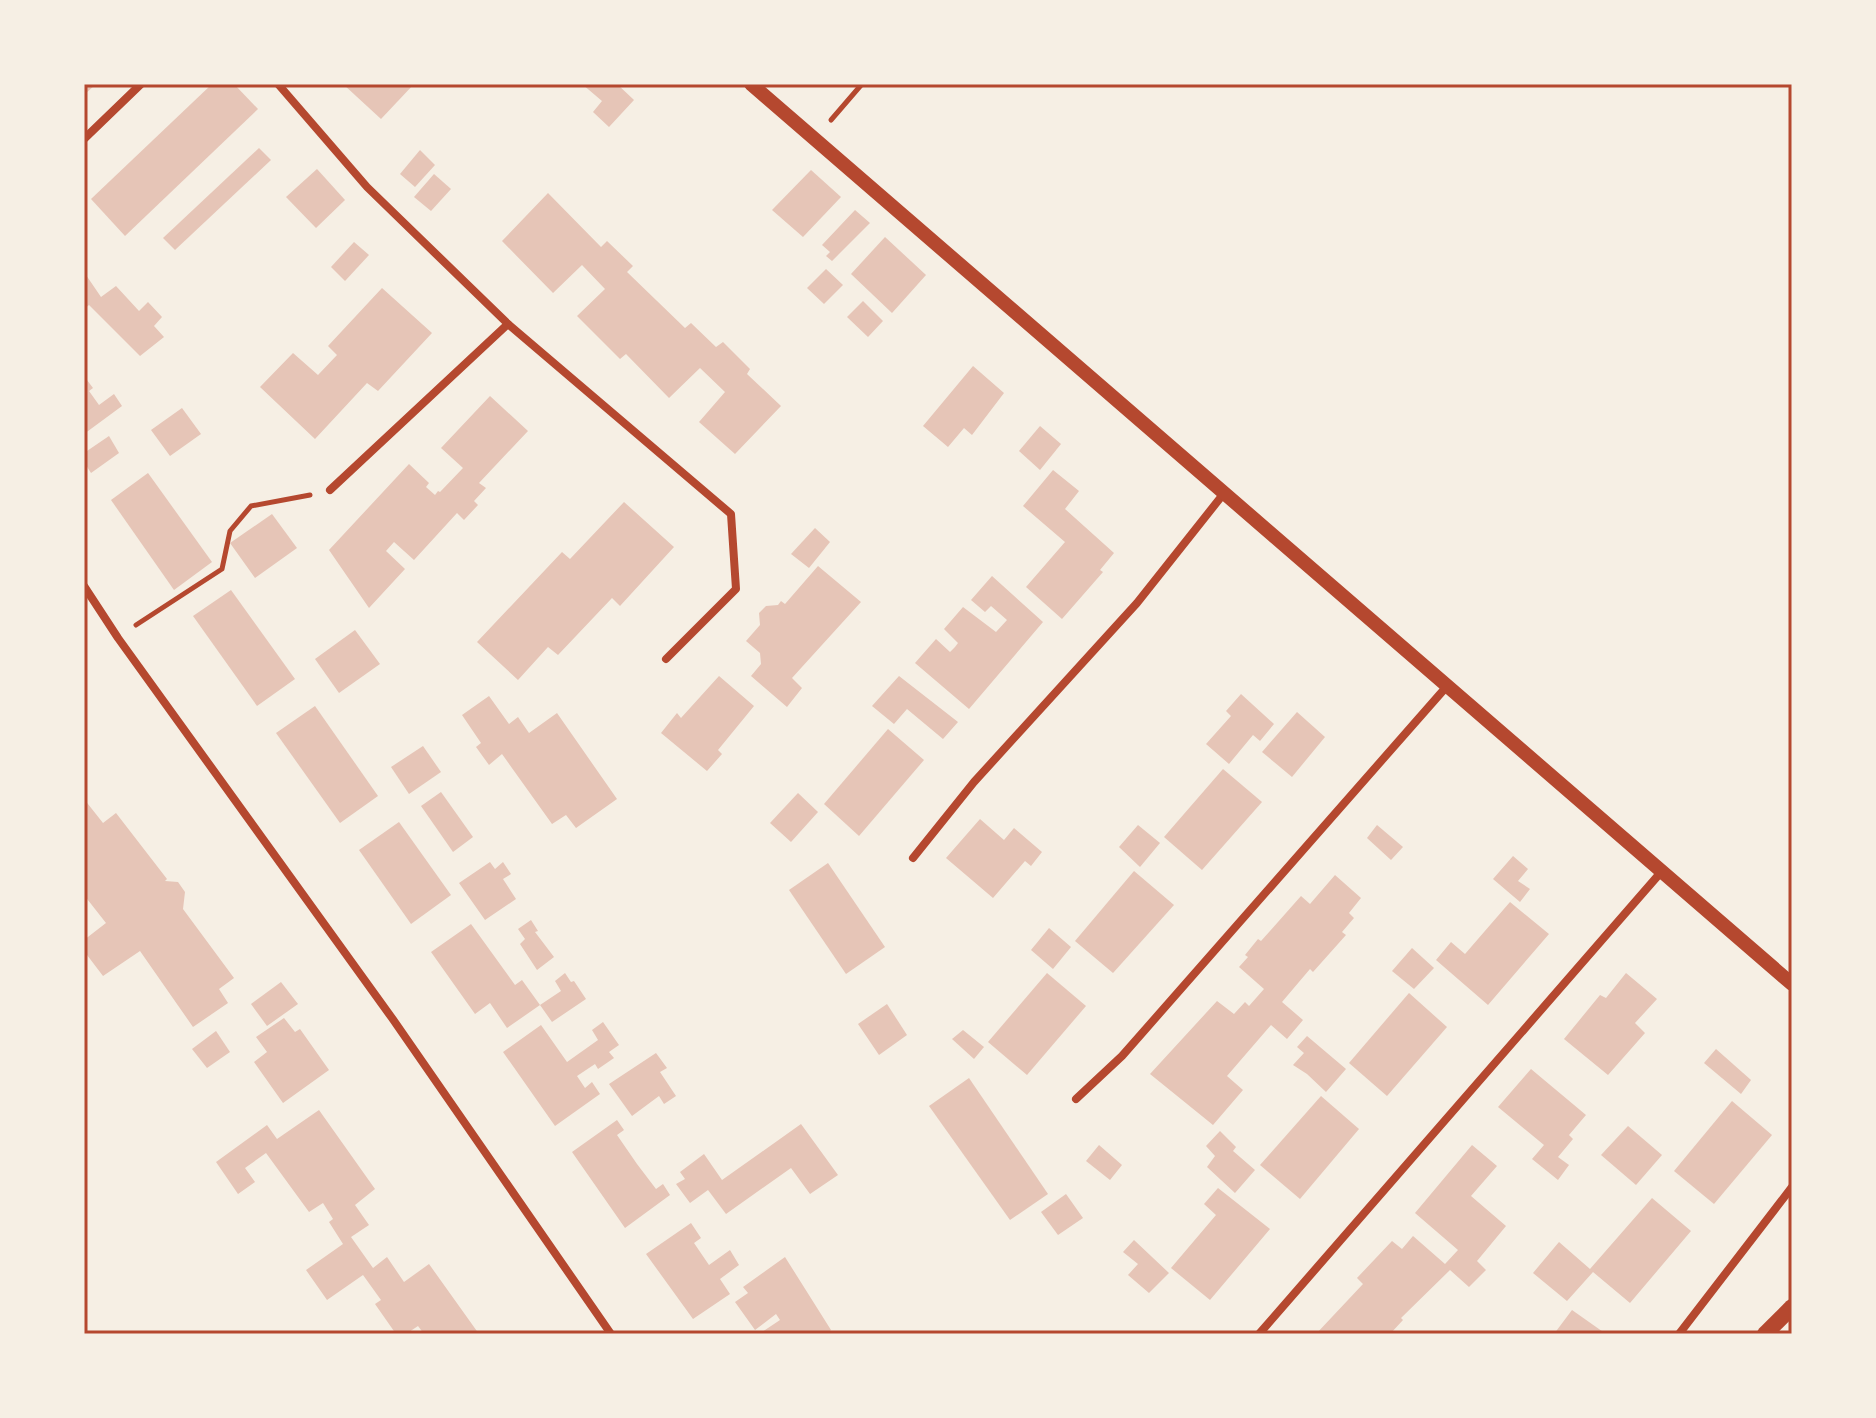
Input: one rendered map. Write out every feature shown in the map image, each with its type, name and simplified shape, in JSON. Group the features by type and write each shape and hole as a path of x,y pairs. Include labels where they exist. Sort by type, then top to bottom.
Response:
{"main road":[{"path":"1765,1334 1792,1307"}],"street":[{"path":"84,139 141,84"},
{"path":"278,84 367,187 508,324 731,514 736,589 666,659"},
{"path":"751,84 1792,984"},
{"path":"330,490 508,324"},
{"path":"913,858 974,782 1137,603 1225,492"},
{"path":"84,586 118,638 392,1018 611,1334"},
{"path":"1076,1099 1122,1056 1448,685"},
{"path":"1259,1334 1662,871"},
{"path":"1679,1334 1792,1187"}],"path":[{"path":"815,139 862,84"},
{"path":"118,638 222,569 230,531 251,506 330,490"}],"building":[{"path":"84,84 96,84 84,95"},
{"path":"212,84 234,84 258,109 125,236 91,199"},
{"path":"343,84 414,84 381,119"},
{"path":"582,84 617,84 634,100 609,127 593,112 602,101"},
{"path":"259,148 271,160 175,250 163,238"},
{"path":"420,150 435,165 415,187 400,174"},
{"path":"317,169 345,200 316,228 286,197"},
{"path":"811,170 841,197 803,237 772,210"},
{"path":"434,174 451,189 431,211 414,197"},
{"path":"548,193 601,247 607,241 633,266 627,272 685,328 691,323 716,347 723,342 750,369 747,374 781,406 735,454 699,422 725,392 700,368 669,398 626,354 620,359 577,316 605,289 582,265 553,293 502,241"},
{"path":"855,210 870,223 832,261 826,256 830,252 822,245"},
{"path":"885,237 926,275 892,313 851,274"},
{"path":"354,242 369,255 345,281 331,267"},
{"path":"826,269 843,285 824,304 807,288"},
{"path":"86,275 101,297 116,286 139,311 148,302 162,317 154,326 164,337 140,356 89,305 84,309"},
{"path":"382,288 432,333 378,391 367,383 315,439 260,387 293,353 318,375 337,355 328,346"},
{"path":"863,301 883,321 868,337 847,317"},
{"path":"973,366 1004,393 972,435 964,428 948,447 923,426"},
{"path":"84,376 93,388 89,391 99,405 114,394 122,406 84,434"},
{"path":"490,396 528,431 479,483 486,488 474,501 478,505 464,520 457,513 414,560 394,542 386,551 405,569 369,608 329,550 409,464 429,483 426,487 435,495 440,492 463,468 441,448"},
{"path":"182,408 201,434 170,456 151,430"},
{"path":"1040,426 1061,444 1040,470 1019,451"},
{"path":"109,436 119,453 91,473 84,462 84,453"},
{"path":"1053,470 1079,491 1065,509 1114,553 1100,570 1103,572 1062,619 1026,587 1065,542 1023,506"},
{"path":"148,473 212,562 174,590 111,500"},
{"path":"624,502 674,547 620,606 612,598 558,655 548,647 518,680 477,642 562,552 570,559"},
{"path":"272,514 297,548 255,578 230,543"},
{"path":"815,528 830,542 809,568 791,554"},
{"path":"818,566 861,602 792,678 802,688 787,707 751,676 761,664 760,653 746,641 760,625 759,613 766,606 778,605 781,601 785,604"},
{"path":"992,576 1043,622 969,709 915,663 936,639 950,652 955,647 958,643 944,629 963,607 996,632 1007,620 991,606 985,612 971,600"},
{"path":"231,590 295,679 257,706 193,616"},
{"path":"355,630 380,664 339,693 315,659"},
{"path":"719,676 754,706 718,750 722,754 707,771 661,733 677,713 681,718"},
{"path":"899,676 958,722 943,739 907,709 894,724 872,706"},
{"path":"1241,694 1274,724 1260,741 1253,735 1229,764 1206,744 1231,716 1226,711"},
{"path":"489,696 509,724 518,717 529,733 557,713 617,799 576,828 566,815 552,824 502,754 489,765 476,747 481,743 462,715"},
{"path":"315,706 378,796 340,823 276,733"},
{"path":"1297,712 1325,737 1292,777 1262,752"},
{"path":"888,729 924,760 859,836 824,804"},
{"path":"423,746 441,772 409,794 391,767"},
{"path":"1223,769 1262,802 1202,870 1164,837"},
{"path":"441,792 473,837 453,852 421,806"},
{"path":"798,793 818,812 791,842 770,823"},
{"path":"84,799 103,823 116,813 167,879 165,881 178,882 185,892 183,909 234,978 219,989 228,1003 193,1027 140,951 103,976 84,951 84,940 106,923 84,895"},
{"path":"980,819 1004,840 1014,828 1042,852 1031,866 1025,861 993,898 946,858"},
{"path":"399,822 451,895 411,924 359,850"},
{"path":"1138,825 1160,843 1140,867 1119,847"},
{"path":"1377,825 1403,847 1391,860 1367,838"},
{"path":"1513,856 1528,869 1518,881 1530,889 1520,902 1493,879"},
{"path":"490,862 495,869 503,862 511,874 503,879 516,899 485,920 459,883"},
{"path":"828,863 885,947 846,974 789,890"},
{"path":"1134,871 1174,905 1113,973 1075,941"},
{"path":"1335,875 1361,898 1349,913 1354,918 1342,932 1346,935 1313,972 1310,969 1282,1002 1303,1020 1287,1039 1271,1025 1227,1076 1243,1090 1213,1125 1150,1074 1217,1001 1234,1014 1245,1002 1249,1006 1264,989 1239,967 1248,957 1245,955 1301,896 1310,904"},
{"path":"1510,902 1549,934 1488,1005 1436,960 1451,942 1465,954"},
{"path":"531,920 538,931 535,932 554,957 537,970 520,944 525,939 518,929"},
{"path":"471,924 515,985 522,980 540,1005 507,1028 490,1003 475,1014 431,952"},
{"path":"1049,928 1071,947 1053,969 1031,950"},
{"path":"1412,948 1434,968 1414,989 1392,971"},
{"path":"565,973 586,999 552,1022 540,1005 561,991 555,981"},
{"path":"1047,973 1086,1006 1027,1075 988,1042"},
{"path":"1626,973 1657,999 1635,1023 1645,1033 1608,1075 1564,1039 1600,995 1606,998"},
{"path":"281,982 298,1004 267,1026 251,1004"},
{"path":"1409,993 1447,1027 1387,1096 1349,1063"},
{"path":"887,1004 907,1035 879,1055 858,1024"},
{"path":"284,1018 295,1032 300,1029 329,1070 283,1103 254,1062 267,1052 256,1037"},
{"path":"603,1022 619,1045 609,1052 614,1058 598,1069 595,1064 577,1076 585,1088 592,1082 600,1094 555,1126 503,1052 541,1025 567,1062 598,1040 592,1030"},
{"path":"963,1030 984,1047 974,1059 952,1039"},
{"path":"216,1031 230,1052 207,1068 192,1049"},
{"path":"1307,1036 1346,1069 1326,1092 1293,1065 1304,1053 1297,1047"},
{"path":"1716,1049 1751,1080 1741,1094 1704,1063"},
{"path":"656,1053 667,1068 660,1072 676,1096 664,1104 659,1096 632,1116 609,1084"},
{"path":"1531,1069 1586,1115 1569,1135 1573,1139 1558,1157 1569,1165 1558,1180 1532,1159 1544,1145 1498,1107"},
{"path":"969,1078 1048,1194 1010,1220 929,1106"},
{"path":"1321,1096 1359,1129 1300,1199 1260,1165"},
{"path":"1732,1101 1772,1135 1714,1204 1674,1171"},
{"path":"319,1110 375,1189 355,1205 369,1225 351,1237 373,1268 387,1257 404,1282 429,1264 479,1334 424,1334 418,1326 406,1334 396,1334 375,1304 381,1300 363,1275 327,1300 306,1270 343,1244 329,1222 333,1219 323,1203 309,1212 266,1153 245,1168 255,1182 238,1194 216,1162 267,1125 277,1139"},
{"path":"617,1120 624,1130 617,1135 637,1164 656,1189 663,1184 670,1195 625,1228 572,1152"},
{"path":"801,1124 838,1175 810,1194 791,1168 726,1214 708,1190 690,1203 676,1184 685,1179 680,1172 704,1154 722,1180"},
{"path":"1628,1126 1662,1155 1636,1185 1601,1155"},
{"path":"1220,1131 1236,1147 1233,1151 1255,1170 1235,1193 1207,1167 1215,1156 1206,1146"},
{"path":"1099,1145 1122,1165 1110,1180 1086,1161"},
{"path":"1472,1145 1497,1166 1471,1196 1506,1226 1477,1261 1486,1270 1469,1287 1450,1270 1401,1318 1403,1320 1390,1334 1316,1334 1363,1284 1357,1278 1392,1241 1402,1249 1413,1236 1445,1264 1458,1250 1415,1213"},
{"path":"1218,1188 1270,1229 1210,1300 1171,1268 1216,1215 1204,1204"},
{"path":"1066,1194 1083,1218 1058,1235 1041,1212"},
{"path":"1652,1198 1691,1231 1630,1303 1593,1272 1567,1301 1533,1273 1559,1242 1590,1269"},
{"path":"691,1223 701,1238 694,1243 709,1265 730,1250 739,1265 720,1279 730,1294 693,1319 646,1254"},
{"path":"1134,1240 1169,1273 1149,1293 1128,1275 1138,1264 1123,1252"},
{"path":"785,1257 831,1330 826,1334 759,1334 780,1320 776,1314 755,1330 735,1302 748,1293 743,1287"},
{"path":"1572,1310 1606,1334 1554,1334"}]}
